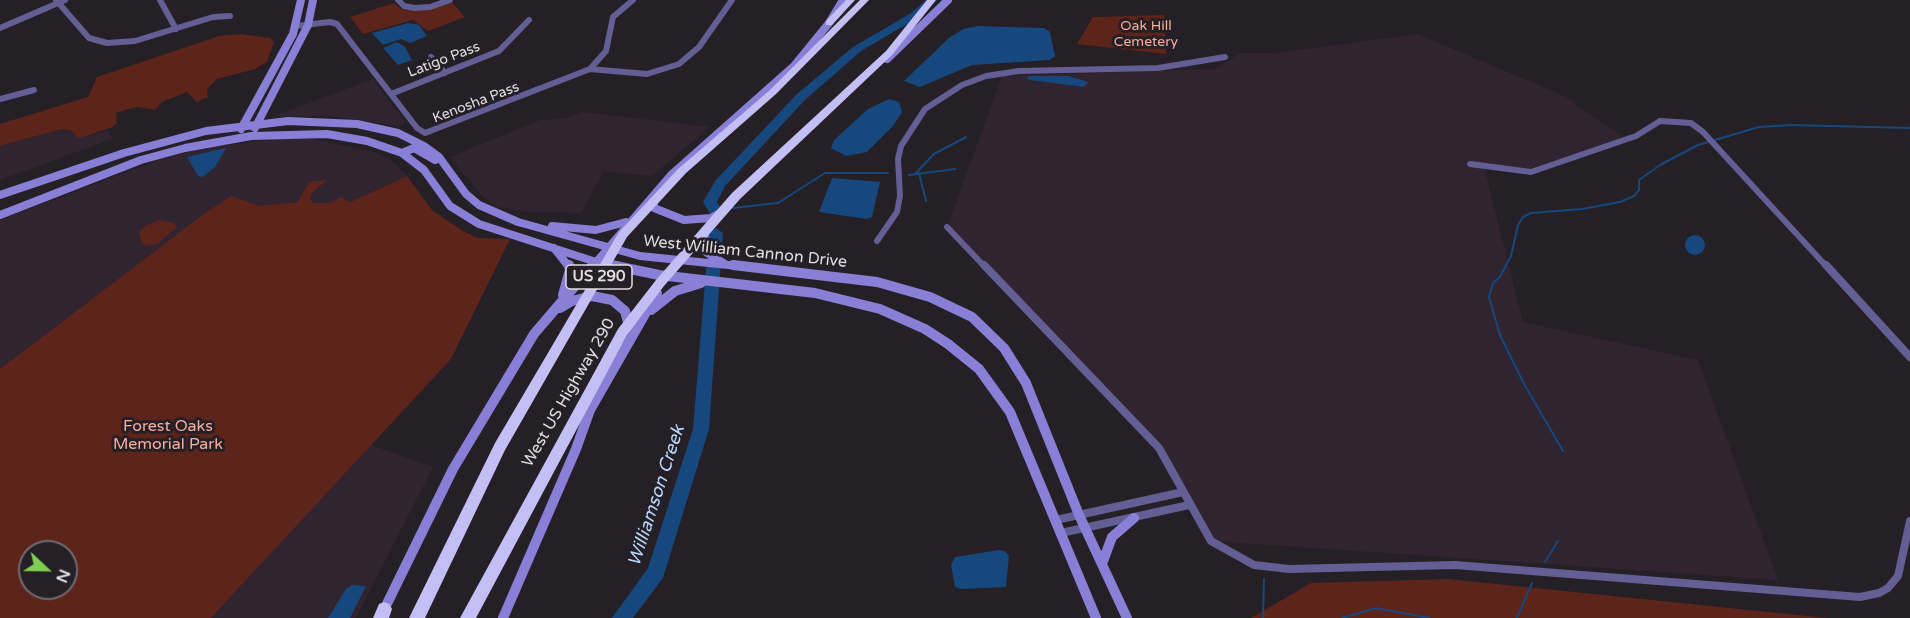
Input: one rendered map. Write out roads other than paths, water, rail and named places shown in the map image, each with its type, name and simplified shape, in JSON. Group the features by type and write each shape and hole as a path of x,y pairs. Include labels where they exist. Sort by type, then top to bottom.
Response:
{"highway":[{"path":"829,23 851,0"},
{"name":"West US Highway 290","path":"417,618 500,447 623,235 682,171 773,92 865,0"},
{"name":"West US Highway 290","path":"468,618 622,332 660,283 736,196 889,53 932,0"}],"main road":[{"path":"239,137 242,126 296,26 301,0"},
{"path":"251,136 308,25 313,0"},
{"path":"382,615 421,530 470,439 534,334 670,174 778,81 829,23 843,0"},
{"path":"503,618 590,410 630,337 669,277 733,206 948,0"},
{"name":"West William Cannon Drive","path":"0,195 52,176 165,141 257,124 324,121 370,127 411,139 424,146 446,165 466,194 479,205 531,226 607,248 681,262 768,269 877,282 930,297 972,317 1004,348 1026,383 1079,515 1127,618"},
{"path":"0,214 141,160 239,137 327,134 367,141 402,153 423,170 450,206 488,228 507,217"},
{"path":"402,153 414,148 446,165"},
{"path":"0,201 52,176"},
{"path":"656,191 652,203 654,208 684,220 711,218 733,206"},
{"path":"531,226 596,230 628,221"},
{"name":"West William Cannon Drive","path":"488,228 549,245 596,262 689,282 711,281 815,292 880,309 926,329 962,355 995,388 1010,411 1096,618"},
{"path":"705,236 703,245 706,252 730,266"},
{"path":"549,245 568,262 570,270 568,284 559,304"},
{"path":"639,323 668,295 689,282"},
{"path":"551,315 572,301 592,296 612,300 625,311 629,320 630,337"},
{"path":"1102,564 1112,537 1117,530 1134,518"}],"street":[{"path":"0,28 57,1 65,0"},
{"path":"160,0 176,29"},
{"path":"398,0 404,6 415,8 430,7 450,0"},
{"path":"590,69 606,51 613,17 633,0"},
{"path":"590,69 647,74 679,64 699,47 732,0"},
{"path":"57,1 88,36 99,42 128,42 213,17 230,16"},
{"name":"Latigo Pass","path":"390,94 499,51 529,20"},
{"name":"Kenosha Pass","path":"296,26 330,22 337,24 417,128 425,133 433,132 590,69"},
{"path":"431,57 445,73"},
{"path":"877,241 897,213 900,196 898,159 910,130 925,109 962,85 986,76 1019,71 1158,68 1225,57"},
{"path":"0,99 34,90"},
{"path":"1470,164 1531,172 1636,136 1654,123 1664,120 1686,121 1703,132 1910,357"},
{"path":"947,227 1159,448 1211,541 1232,555 1265,567 1455,565 1845,598 1871,596 1893,583 1902,564 1910,521"},
{"path":"1056,520 1183,492"},
{"path":"1061,533 1189,505"}],"water":[{"path":"408,23 419,25 427,36 410,43 401,39 383,45 372,33"},
{"path":"978,26 1044,28 1050,32 1055,56 1050,60 972,65 920,87 904,81 949,38 963,29"},
{"path":"397,42 405,47 412,60 398,65 383,48"},
{"path":"1029,76 1068,76 1088,82 1084,87 1030,80 1027,78"},
{"path":"889,99 899,102 902,112 893,126 867,152 846,156 831,148 834,140 868,109"},
{"path":"226,148 215,167 203,177 198,176 187,157"},
{"path":"832,178 880,182 872,217 866,219 819,212"},
{"path":"1691,235 1699,235 1705,241 1705,249 1699,255 1691,255 1685,249 1685,241"},
{"path":"1005,551 1009,556 1006,587 961,589 955,587 951,565 955,557"},
{"path":"352,585 366,586 350,618 328,618 346,589"}],"waterway":[{"name":"Williamson Creek","path":"716,212 710,202 720,184 801,97 857,49 915,15 932,0"},
{"path":"1563,451 1523,382 1500,335 1489,297 1493,283 1500,277 1511,256 1518,225 1523,217 1531,213 1582,209 1620,202 1634,196 1639,190 1639,180 1660,165 1698,145 1759,127 1791,125 1910,128"},
{"path":"915,174 934,154 966,137"},
{"path":"919,174 955,169"},
{"path":"733,208 778,203 825,173 888,173"},
{"path":"909,175 919,174"},
{"path":"919,174 926,201"},
{"name":"Williamson Creek","path":"622,618 656,572 701,429 716,233"},
{"path":"1545,562 1558,541"},
{"path":"1263,618 1264,579"},
{"path":"1517,618 1532,583"},
{"path":"1342,618 1376,608 1430,618"}],"park label":[{"name":"Oak Hill Cemetery","path":"1146,34"},
{"name":"Forest Oaks Memorial Park","path":"168,436"}]}
